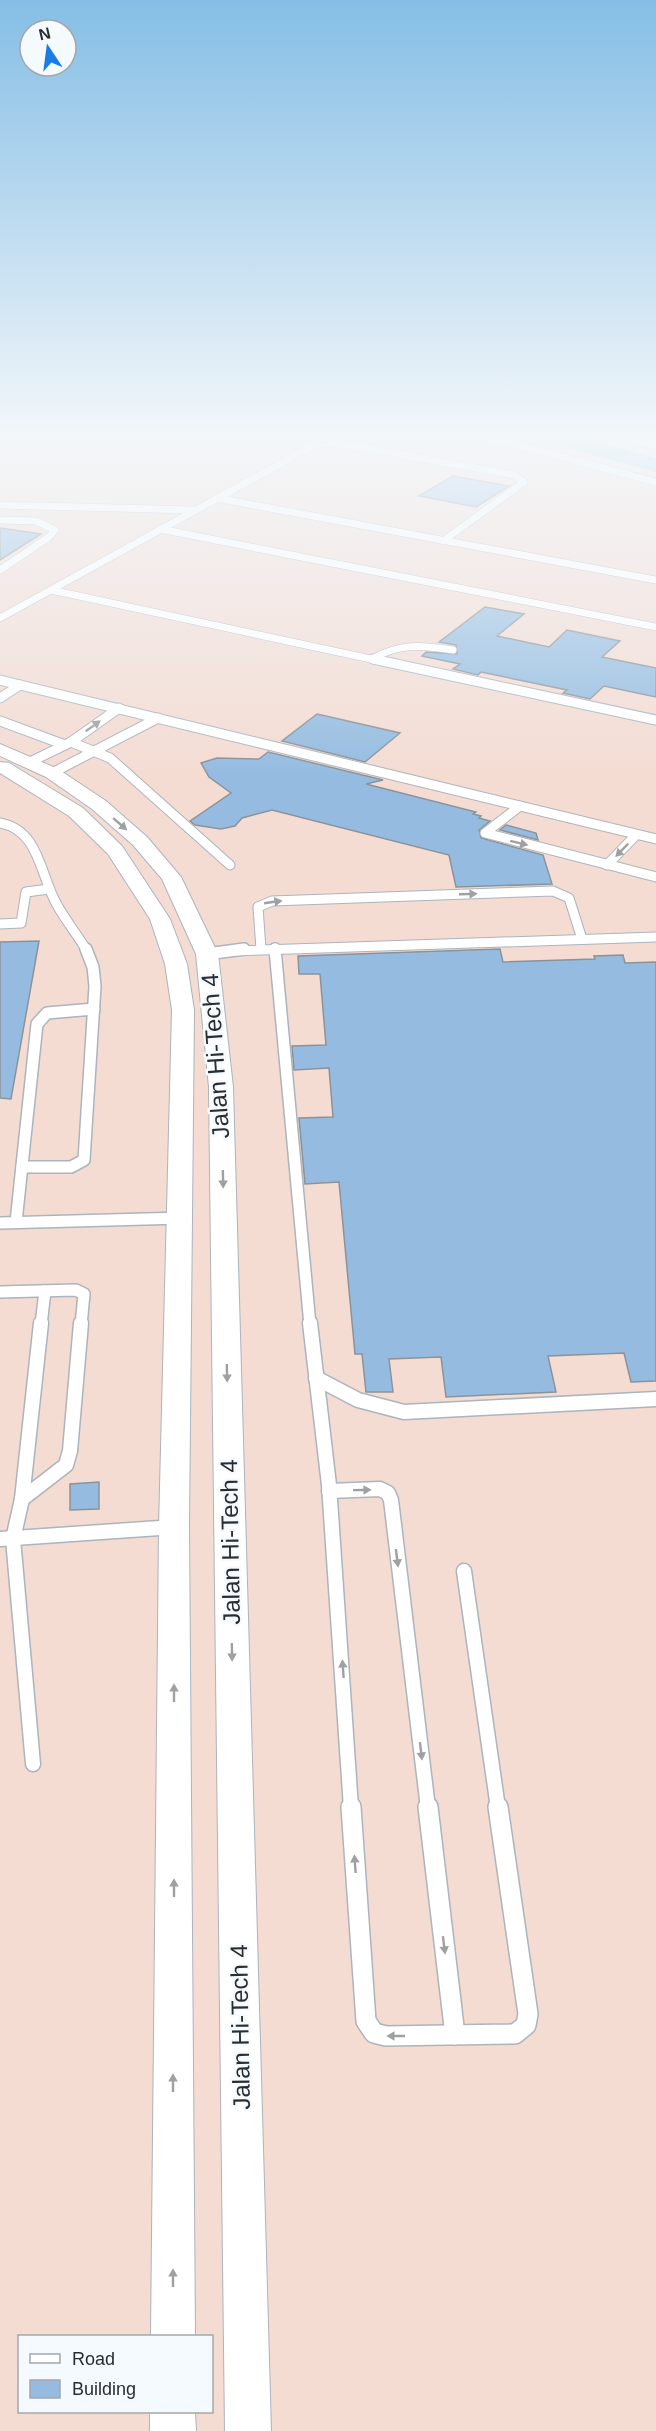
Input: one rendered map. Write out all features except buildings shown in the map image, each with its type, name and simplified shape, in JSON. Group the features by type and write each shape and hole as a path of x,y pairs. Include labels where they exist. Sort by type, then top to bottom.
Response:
{"street":[{"name":"Jalan Hi-Tech 4","path":"0,748 27,767 99,805 140,841 171,877 207,954 221,1087 248,2431"},
{"name":"Jalan Hi-Tech 4","path":"27,767 115,850 160,919 176,964 183,1010 182,1218 174,1527 173,2335"},
{"path":"173,2413 173,2431"}],"lane":[{"path":"0,570 33,548"},
{"path":"0,618 125,548"},
{"path":"258,548 656,627"},
{"path":"483,548 656,580"},
{"path":"51,590 656,720"},
{"path":"372,659 397,645 408,643 453,650"},
{"path":"0,680 656,839"},
{"path":"0,698 20,685"},
{"path":"27,767 68,743 119,708"},
{"path":"27,767 97,751 158,718"},
{"path":"0,721 97,751 111,758 230,865"},
{"path":"520,806 485,833 656,877"},
{"path":"3,824 21,829 27,837 45,874 49,889 91,960 94,1010 84,1160 71,1167 22,1167"},
{"path":"607,865 636,835"},
{"path":"0,924 21,923 26,892 49,889"},
{"path":"261,949 258,907 272,900 553,891 569,898 582,939"},
{"path":"207,954 275,948 656,937"},
{"path":"275,948 329,1491 366,2021 374,2033 386,2036 515,2034 526,2025 528,2014 464,1571"},
{"path":"16,1222 37,1024 41,1016 47,1013 94,1010"},
{"path":"0,1223 182,1218"},
{"path":"0,1292 76,1290 84,1294 70,1451 66,1465 22,1499"},
{"path":"33,1764 6,1539 22,1499 45,1291"},
{"path":"316,1378 337,1392 377,1408 404,1412 656,1399"},
{"path":"329,1491 380,1490 388,1493 391,1500 454,2036"},
{"path":"6,1539 174,1527"}],"shaded area":[{"path":"0,548 656,548 656,2431 0,2431"}]}
